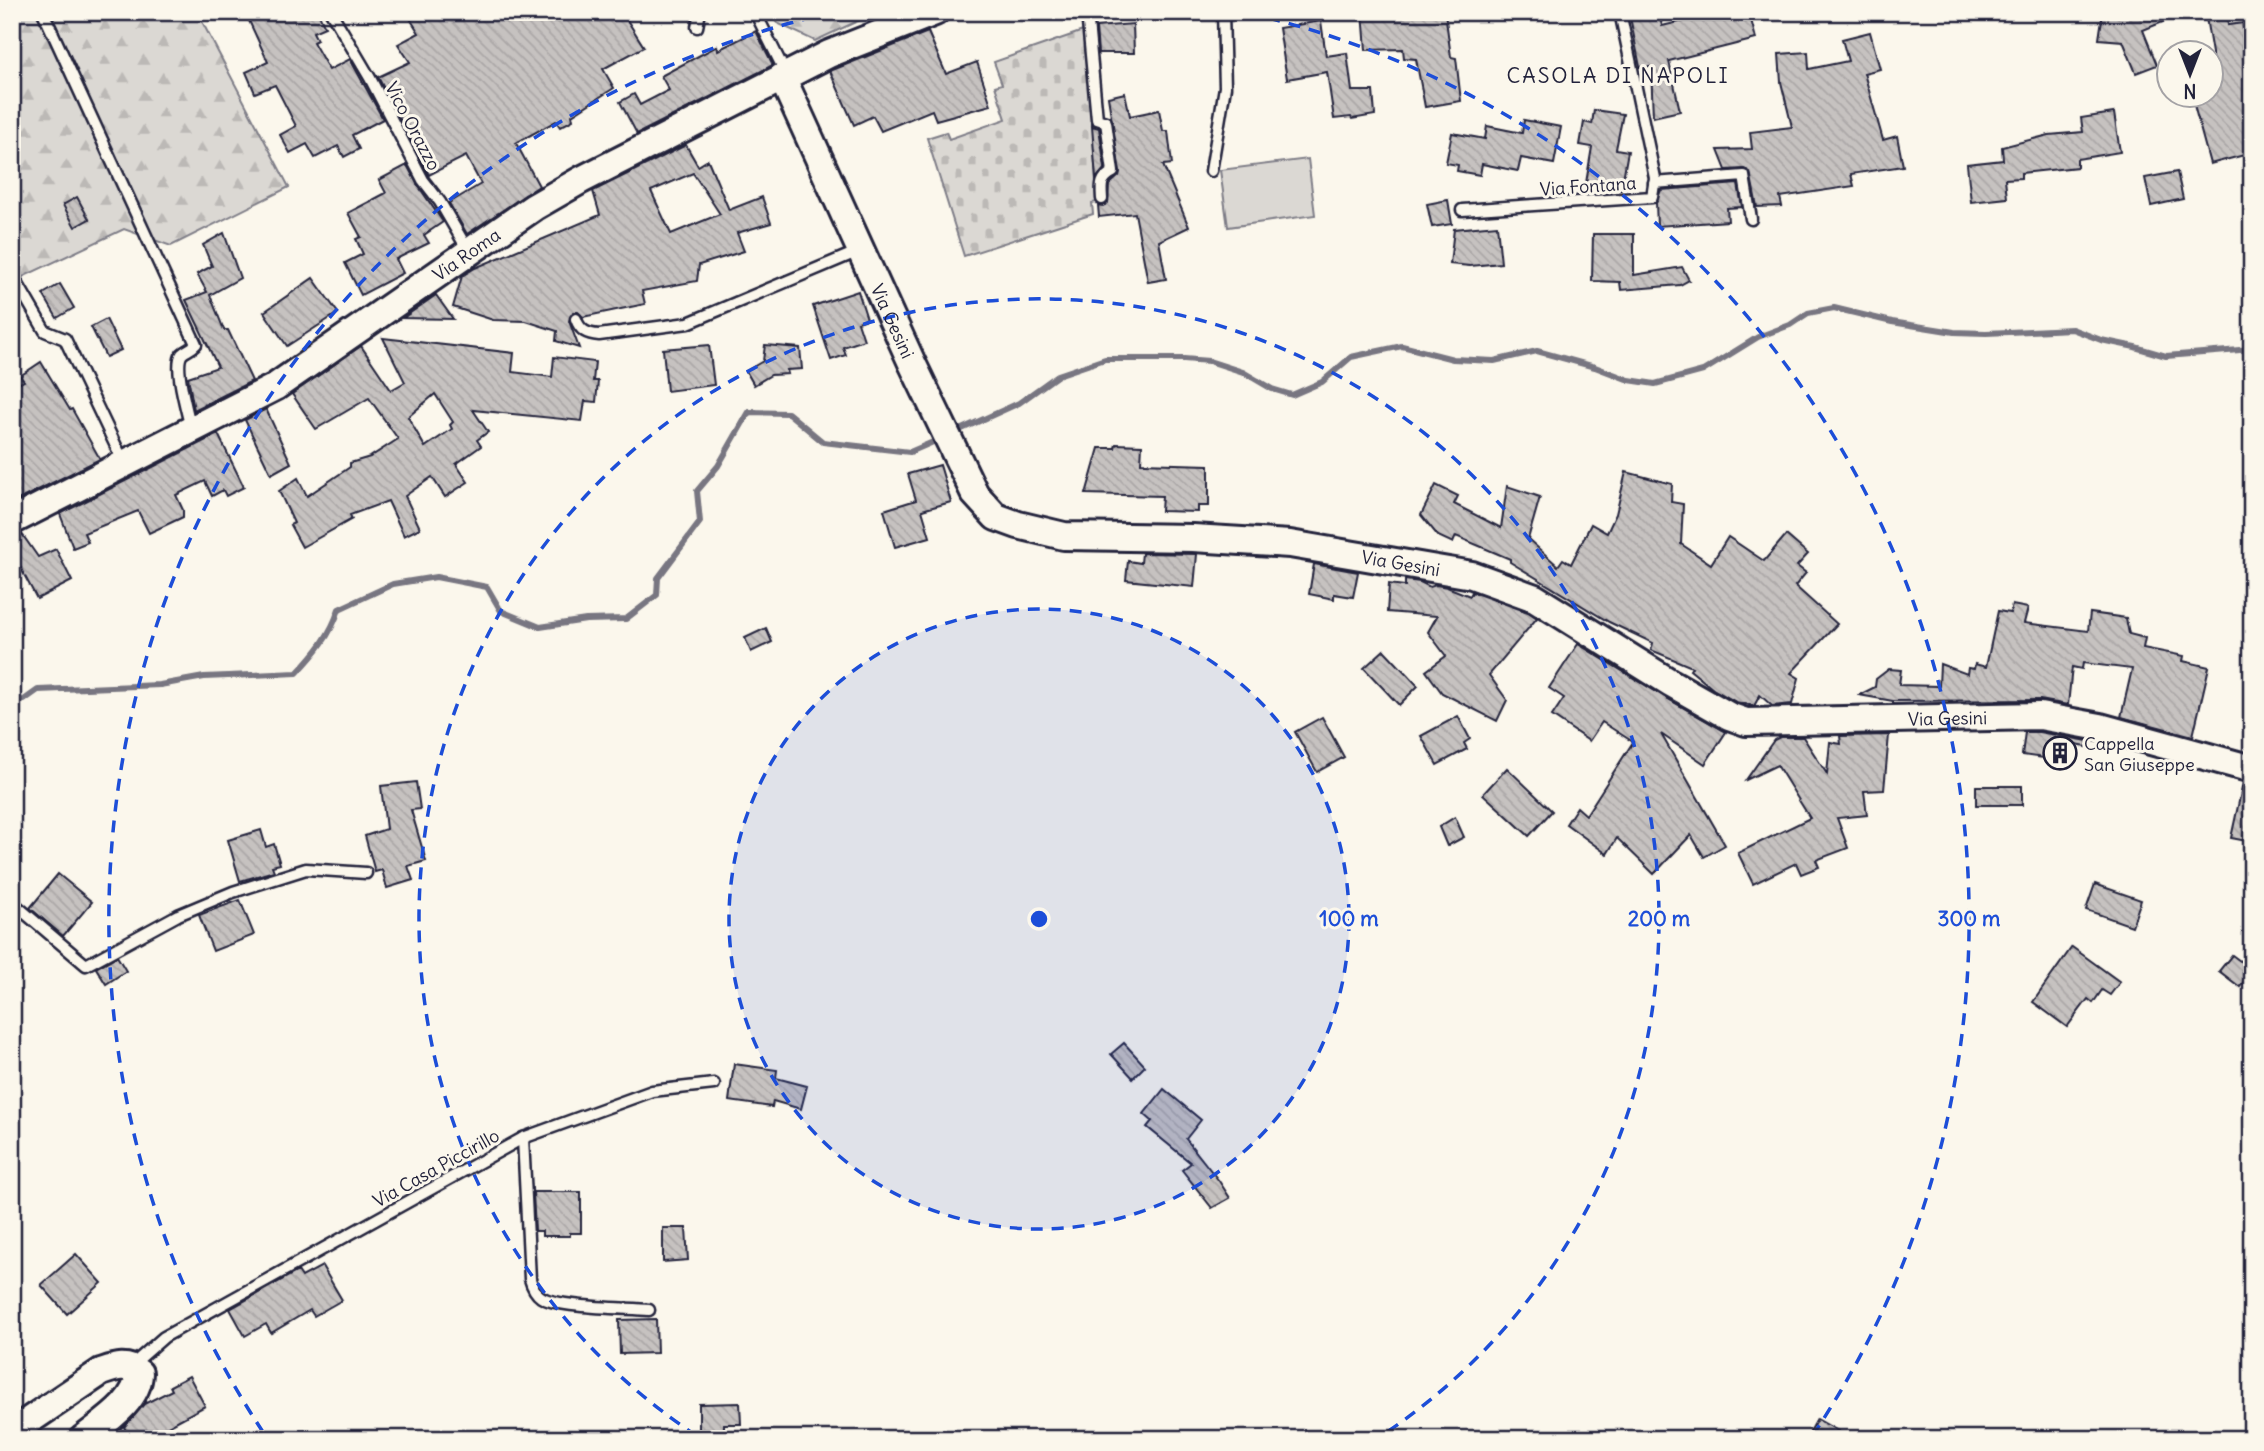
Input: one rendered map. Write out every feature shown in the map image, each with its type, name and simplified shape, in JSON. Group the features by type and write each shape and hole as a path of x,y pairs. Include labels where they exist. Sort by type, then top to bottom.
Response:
{"street":[{"name":"Via Roma","path":"12,521 275,387 534,207 581,180 828,54 935,12"},
{"name":"Via Gesini","path":"784,76 912,363 975,494 996,517 1064,536 1193,538 1290,544 1472,575 1535,598 1671,683 1729,716 1746,722 2040,716 2101,727 2252,769"},
{"path":"12,1432 102,1372 118,1367 131,1367 139,1373 139,1386 123,1405 83,1439"}],"lane":[{"path":"43,12 196,344 182,355 180,361 180,376 191,429"},
{"name":"Vico Orazzo","path":"331,12 370,78 423,180 440,202 469,253"},
{"path":"698,27 700,12"},
{"path":"755,12 784,76"},
{"path":"1087,12 1097,119 1106,122 1113,172 1101,182 1102,199"},
{"path":"1211,171 1225,87 1223,12"},
{"name":"Via Fontana","path":"1462,210 1652,197 1655,178 1620,12"},
{"path":"1654,183 1744,176 1751,219"},
{"path":"576,319 579,328 588,334 599,335 688,323 861,250"},
{"path":"12,274 45,331 65,339 124,464"},
{"path":"12,902 86,965 178,915 233,892 306,869 366,873"},
{"path":"523,1138 652,1091 714,1084"},
{"name":"Via Casa Piccirillo","path":"131,1367 164,1337 523,1138 530,1279 536,1293 557,1303 649,1310"}],"green space":[{"path":"12,12 197,12 289,187 171,246 124,229 12,282"},
{"path":"768,12 877,12 815,41 777,23"},
{"path":"1083,31 1088,38 1097,202 1092,203 1093,214 964,256 927,138 946,132 949,139 1006,119 995,86 1002,84 994,62"},
{"path":"1308,159 1315,215 1228,227 1220,170"}],"building":[{"path":"245,12 318,12 325,27 313,32 317,40 313,42 329,70 350,59 383,119 352,135 359,149 344,157 338,146 315,158 307,144 290,153 280,135 296,126 275,85 255,93 246,72 268,62"},
{"path":"406,12 622,12 644,47 603,69 614,88 572,115 573,120 560,127 556,121 516,143 539,186 467,234 449,203 481,184 466,156 429,175 378,77 410,62 398,44 419,33"},
{"path":"1363,12 1445,12 1451,57 1456,58 1461,101 1425,107 1416,59 1404,58 1403,49 1366,50"},
{"path":"1629,12 1659,12 1662,26 1709,15 1749,12 1756,39 1669,61 1680,111 1653,117 1651,67 1640,67"},
{"path":"2103,12 2185,12 2143,30 2156,65 2136,73 2123,41 2099,39"},
{"path":"2205,12 2227,12 2228,25 2243,23 2252,75 2252,153 2210,164 2195,108 2226,108 2226,38 2209,38"},
{"path":"1321,21 1326,56 1347,53 1352,91 1373,91 1375,115 1334,119 1327,72 1287,79 1279,28"},
{"path":"1133,24 1134,53 1098,53 1096,27"},
{"path":"756,31 773,65 637,134 620,102 634,94 640,105 669,90 661,76 717,46 718,50"},
{"path":"928,32 946,74 977,62 991,105 936,120 932,110 881,131 873,116 854,125 830,71"},
{"path":"1870,32 1880,69 1864,73 1883,140 1897,136 1903,166 1851,174 1854,186 1780,197 1782,206 1757,207 1750,172 1744,169 1726,170 1718,150 1752,149 1750,132 1792,127 1781,82 1779,54 1808,52 1809,69 1848,61 1842,39"},
{"path":"1125,93 1130,116 1159,110 1163,131 1168,131 1172,164 1163,165 1189,227 1159,241 1166,279 1148,282 1135,213 1099,217 1098,205 1108,203 1109,185 1120,172 1108,97"},
{"path":"1594,110 1623,114 1616,149 1628,151 1621,190 1586,183 1592,147 1580,145 1584,122 1592,124"},
{"path":"2114,113 2120,152 2077,159 2077,167 2021,173 2021,178 2005,179 2007,198 1971,202 1967,164 2003,160 2002,147 2049,135 2083,132 2081,118"},
{"path":"1524,120 1561,127 1554,164 1521,158 1518,171 1482,164 1480,175 1457,171 1458,165 1446,163 1452,133 1485,139 1487,126 1522,133"},
{"path":"1092,126 1099,128 1105,168 1096,179"},
{"path":"686,145 698,166 708,160 729,210 762,197 771,223 737,233 744,251 699,265 697,281 642,291 645,304 583,317 578,312 573,312 569,321 579,348 556,341 557,331 526,321 493,320 453,307 462,276 600,215 593,191","holes":["693,173 720,214 671,234 651,191"]},
{"path":"407,165 443,222 424,235 429,243 396,259 403,273 361,295 345,263 363,254 356,239 361,237 348,213 386,193 379,180"},
{"path":"2177,172 2183,199 2151,206 2145,178"},
{"path":"1738,184 1742,207 1727,208 1728,221 1657,226 1656,203 1661,190"},
{"path":"77,197 89,219 75,227 63,205"},
{"path":"1448,200 1452,224 1432,227 1427,204"},
{"path":"1497,225 1501,263 1470,266 1450,264 1454,229"},
{"path":"224,233 240,278 210,295 224,330 228,330 252,381 194,410 188,377 218,367 186,300 207,292 197,274 212,266 203,245"},
{"path":"1593,234 1634,234 1634,275 1682,267 1689,280 1680,285 1621,290 1620,282 1592,281"},
{"path":"313,278 338,313 287,346 264,312"},
{"path":"60,284 74,308 57,318 43,294"},
{"path":"858,291 867,319 858,322 864,340 843,347 846,355 831,360 813,306"},
{"path":"436,295 453,319 403,318"},
{"path":"106,319 121,350 106,357 91,327"},
{"path":"383,338 514,353 512,372 552,377 554,357 595,362 593,381 598,381 596,402 585,401 582,421 473,410 488,432 477,440 481,446 456,464 468,482 445,497 432,477 405,496 420,528 404,536 388,501 350,515 352,519 302,547 290,525 294,523 279,491 298,478 307,496 350,467 350,463 370,457 398,439 369,398 316,429 292,394 361,346 391,390 405,382","holes":["435,394 453,422 450,425 452,429 425,447 408,417"]},
{"path":"709,345 714,385 667,391 663,349"},
{"path":"765,345 800,348 802,369 787,370 788,374 771,375 754,385 746,371 763,361"},
{"path":"41,362 100,459 12,503 12,387 24,381 20,376"},
{"path":"266,409 291,463 271,474 245,420"},
{"path":"218,434 244,487 226,496 223,490 212,496 205,481 176,495 183,510 183,517 149,533 138,511 84,533 88,542 73,548 60,514"},
{"path":"1116,444 1142,445 1141,463 1209,465 1209,506 1198,506 1198,512 1161,511 1162,496 1086,494 1099,448 1115,448"},
{"path":"940,465 951,502 922,510 930,537 895,547 884,510 916,500 908,474"},
{"path":"1626,472 1672,484 1671,502 1683,504 1681,544 1711,564 1728,537 1764,561 1786,535 1808,554 1797,566 1806,573 1795,586 1837,624 1791,673 1799,678 1792,704 1772,706 1760,695 1754,706 1736,702 1713,689 1690,670 1692,667 1651,650 1653,643 1609,622 1510,562 1510,559 1456,536 1453,543 1438,536 1421,515 1436,485 1458,496 1454,504 1501,528 1507,486 1540,497 1528,539 1558,566 1563,559 1571,564 1591,524 1607,533 1616,514"},
{"path":"22,534 38,557 56,549 72,581 37,599 12,552 12,537"},
{"path":"1142,553 1197,554 1194,587 1126,580 1128,561 1141,563"},
{"path":"1314,564 1358,572 1353,597 1334,594 1334,599 1309,594"},
{"path":"1405,580 1420,582 1430,587 1447,587 1470,596 1472,592 1528,612 1537,618 1489,675 1507,700 1497,721 1442,693 1426,671 1446,656 1428,632 1437,616 1387,612 1389,584 1405,586"},
{"path":"2012,605 2028,608 2024,623 2088,631 2090,613 2126,618 2129,634 2145,638 2143,648 2184,656 2183,661 2209,667 2193,736 2121,717 2132,669 2083,663 2082,669 2072,667 2068,705 2040,700 1893,701 1859,695 1875,687 1876,679 1889,669 1901,670 1899,685 1939,686 1940,664 1967,674 1968,668 1974,669 1975,664 1986,667 1998,611 2010,613"},
{"path":"766,628 772,642 751,652 745,638"},
{"path":"1578,644 1726,732 1705,764 1661,734 1725,845 1704,857 1691,835 1654,874 1617,838 1607,854 1566,824 1577,807 1586,815 1633,742 1602,722 1589,741 1552,716 1564,698 1549,688"},
{"path":"1384,650 1418,686 1399,705 1364,668"},
{"path":"1458,716 1470,739 1464,743 1467,749 1437,765 1421,736"},
{"path":"1322,717 1344,757 1317,772 1295,732"},
{"path":"2025,732 2088,741 2087,747 2075,745 2072,762 2022,755"},
{"path":"1889,735 1884,790 1864,791 1867,815 1837,818 1848,848 1816,860 1819,867 1801,874 1796,863 1753,884 1738,853 1810,818 1777,765 1746,780 1774,740 1780,737 1803,737 1827,774 1830,742 1841,744 1840,736"},
{"path":"1507,768 1552,811 1529,836 1483,794"},
{"path":"416,782 420,809 411,810 426,861 408,866 413,880 387,888 382,870 375,872 365,836 386,829 381,786"},
{"path":"2243,783 2252,784 2252,842 2231,838"},
{"path":"1976,786 2022,786 2022,805 1976,805"},
{"path":"1455,817 1464,837 1447,846 1439,827"},
{"path":"261,830 266,847 274,844 280,864 272,866 274,871 240,881 228,840"},
{"path":"58,874 92,902 63,936 30,908"},
{"path":"2095,884 2141,900 2132,926 2086,910"},
{"path":"240,900 254,935 213,951 199,915"},
{"path":"2072,947 2120,982 2110,995 2102,990 2093,1003 2088,999 2067,1027 2033,1002"},
{"path":"2232,955 2252,970 2240,987 2219,971"},
{"path":"117,956 126,971 106,984 96,968"},
{"path":"1124,1043 1145,1066 1133,1078 1111,1054"},
{"path":"734,1064 777,1070 776,1078 807,1086 801,1109 773,1101 772,1107 729,1101"},
{"path":"1164,1089 1201,1120 1186,1139 1230,1198 1212,1208 1182,1170 1191,1163 1147,1127 1152,1121 1144,1114"},
{"path":"533,1192 581,1192 581,1233 570,1233 570,1236 542,1236 542,1231 535,1231"},
{"path":"663,1228 686,1228 688,1260 663,1262"},
{"path":"76,1254 102,1283 67,1314 41,1285"},
{"path":"322,1266 342,1300 314,1316 310,1310 271,1333 266,1324 245,1336 230,1309 298,1271 302,1277"},
{"path":"656,1319 657,1353 620,1354 619,1320"},
{"path":"189,1376 205,1406 144,1439 130,1439 124,1427 144,1404 172,1390 170,1386"},
{"path":"740,1403 741,1424 724,1424 724,1439 699,1439 699,1404"},
{"path":"1817,1419 1852,1439 1806,1439"}],"waterway":[{"path":"953,433 1019,403 1058,375 1105,359 1209,361 1243,372 1272,389 1292,395 1322,382 1351,357 1402,346 1453,359 1494,361 1537,351 1595,367 1629,380 1655,384 1703,371 1758,337 1790,325 1808,313 1834,308 1892,322 1954,332 2072,329 2101,340 2166,356 2252,349"},
{"path":"12,701 24,700 38,690 160,685 204,677 297,673 322,644 339,609 393,584 436,577 487,587 501,611 540,627 586,620 626,619 657,595 658,578 700,522 697,491 718,466 749,412 788,413 823,442 910,452 940,439"}],"place":[{"name":"Cappella San Giuseppe","path":"2060,753"}],"district":[{"name":"CASOLA DI NAPOLI","path":"1618,75"}]}
